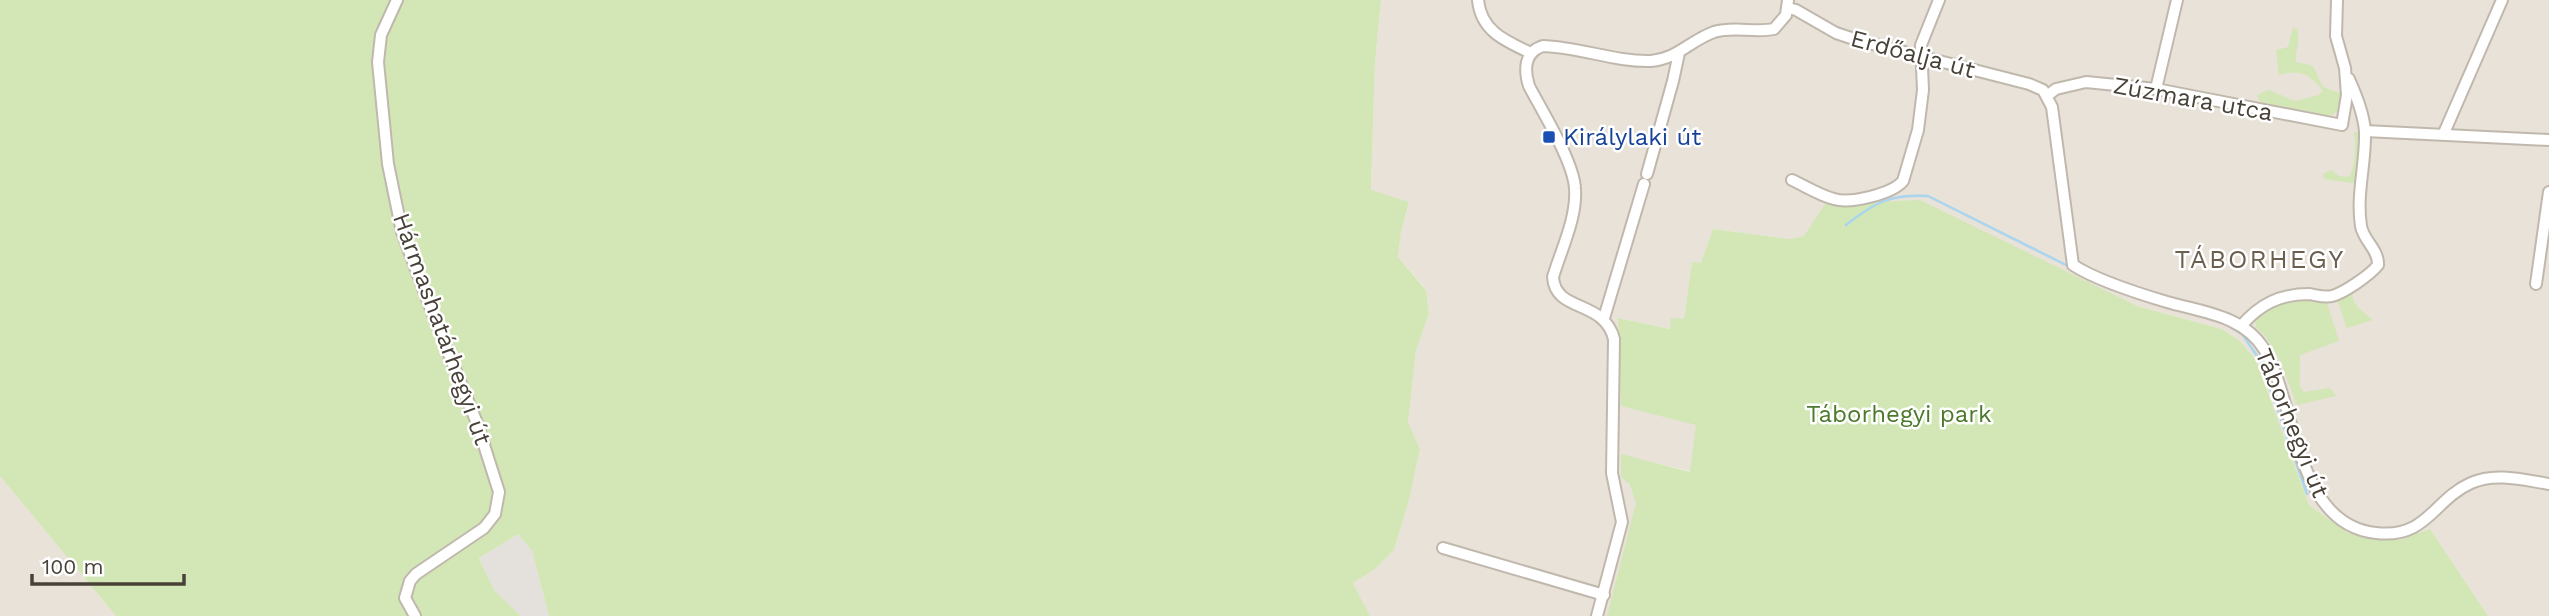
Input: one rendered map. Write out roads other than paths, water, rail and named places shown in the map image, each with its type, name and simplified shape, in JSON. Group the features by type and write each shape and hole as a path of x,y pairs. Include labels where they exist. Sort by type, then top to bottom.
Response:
{"street":[{"name":"Hármashatárhegyi út","path":"397,0 381,35 378,62 391,177 402,232 444,344 478,423 499,492 495,514 484,528 423,568 410,581 405,598 415,616"},
{"path":"1478,0 1482,19 1495,34 1531,53"},
{"path":"1792,180 1835,200 1848,201 1898,187 1903,181 1918,130 1923,90 1922,45 1938,0"},
{"path":"2156,89 2177,0"},
{"path":"2241,326 2261,306 2279,297 2295,294 2330,297 2367,276 2378,265 2378,258 2361,228 2360,200 2365,131 2358,100 2344,68 2336,36 2337,0"},
{"path":"2444,133 2502,0"},
{"path":"1597,616 1622,522 1612,473 1614,339 1604,318 1563,299 1553,285 1576,188 1569,164 1529,86 1525,75 1526,63 1536,48 1551,46 1649,61 1679,53 1716,32 1774,29 1786,15 1788,4"},
{"name":"Erdőalja út","path":"1788,4 1836,33 1921,58 2029,84 2043,90 2048,96"},
{"path":"1604,318 1646,179 1679,53"},
{"name":"Zúzmara utca","path":"2048,96 2056,89 2086,82 2156,89 2342,125 2347,95 2344,68"},
{"name":"Táborhegyi út","path":"2048,96 2053,107 2071,259 2079,268 2145,295 2214,314 2241,326 2254,336 2264,350 2317,494 2331,513 2352,527 2376,534 2406,530 2423,522 2462,488 2481,480 2500,478 2549,484"},
{"path":"2365,131 2549,140"},
{"path":"2536,284 2549,192"},
{"path":"1443,548 1604,595"}],"waterway":[{"path":"1846,225 1884,201 1904,196 1928,196 2070,267"},
{"path":"2227,325 2243,335 2261,362 2307,494"}],"place":[{"name":"Királylaki út","path":"1549,137"}],"district":[{"name":"TÁBORHEGY","path":"2260,259"}],"park label":[{"name":"Táborhegyi park","path":"1899,414"}]}
